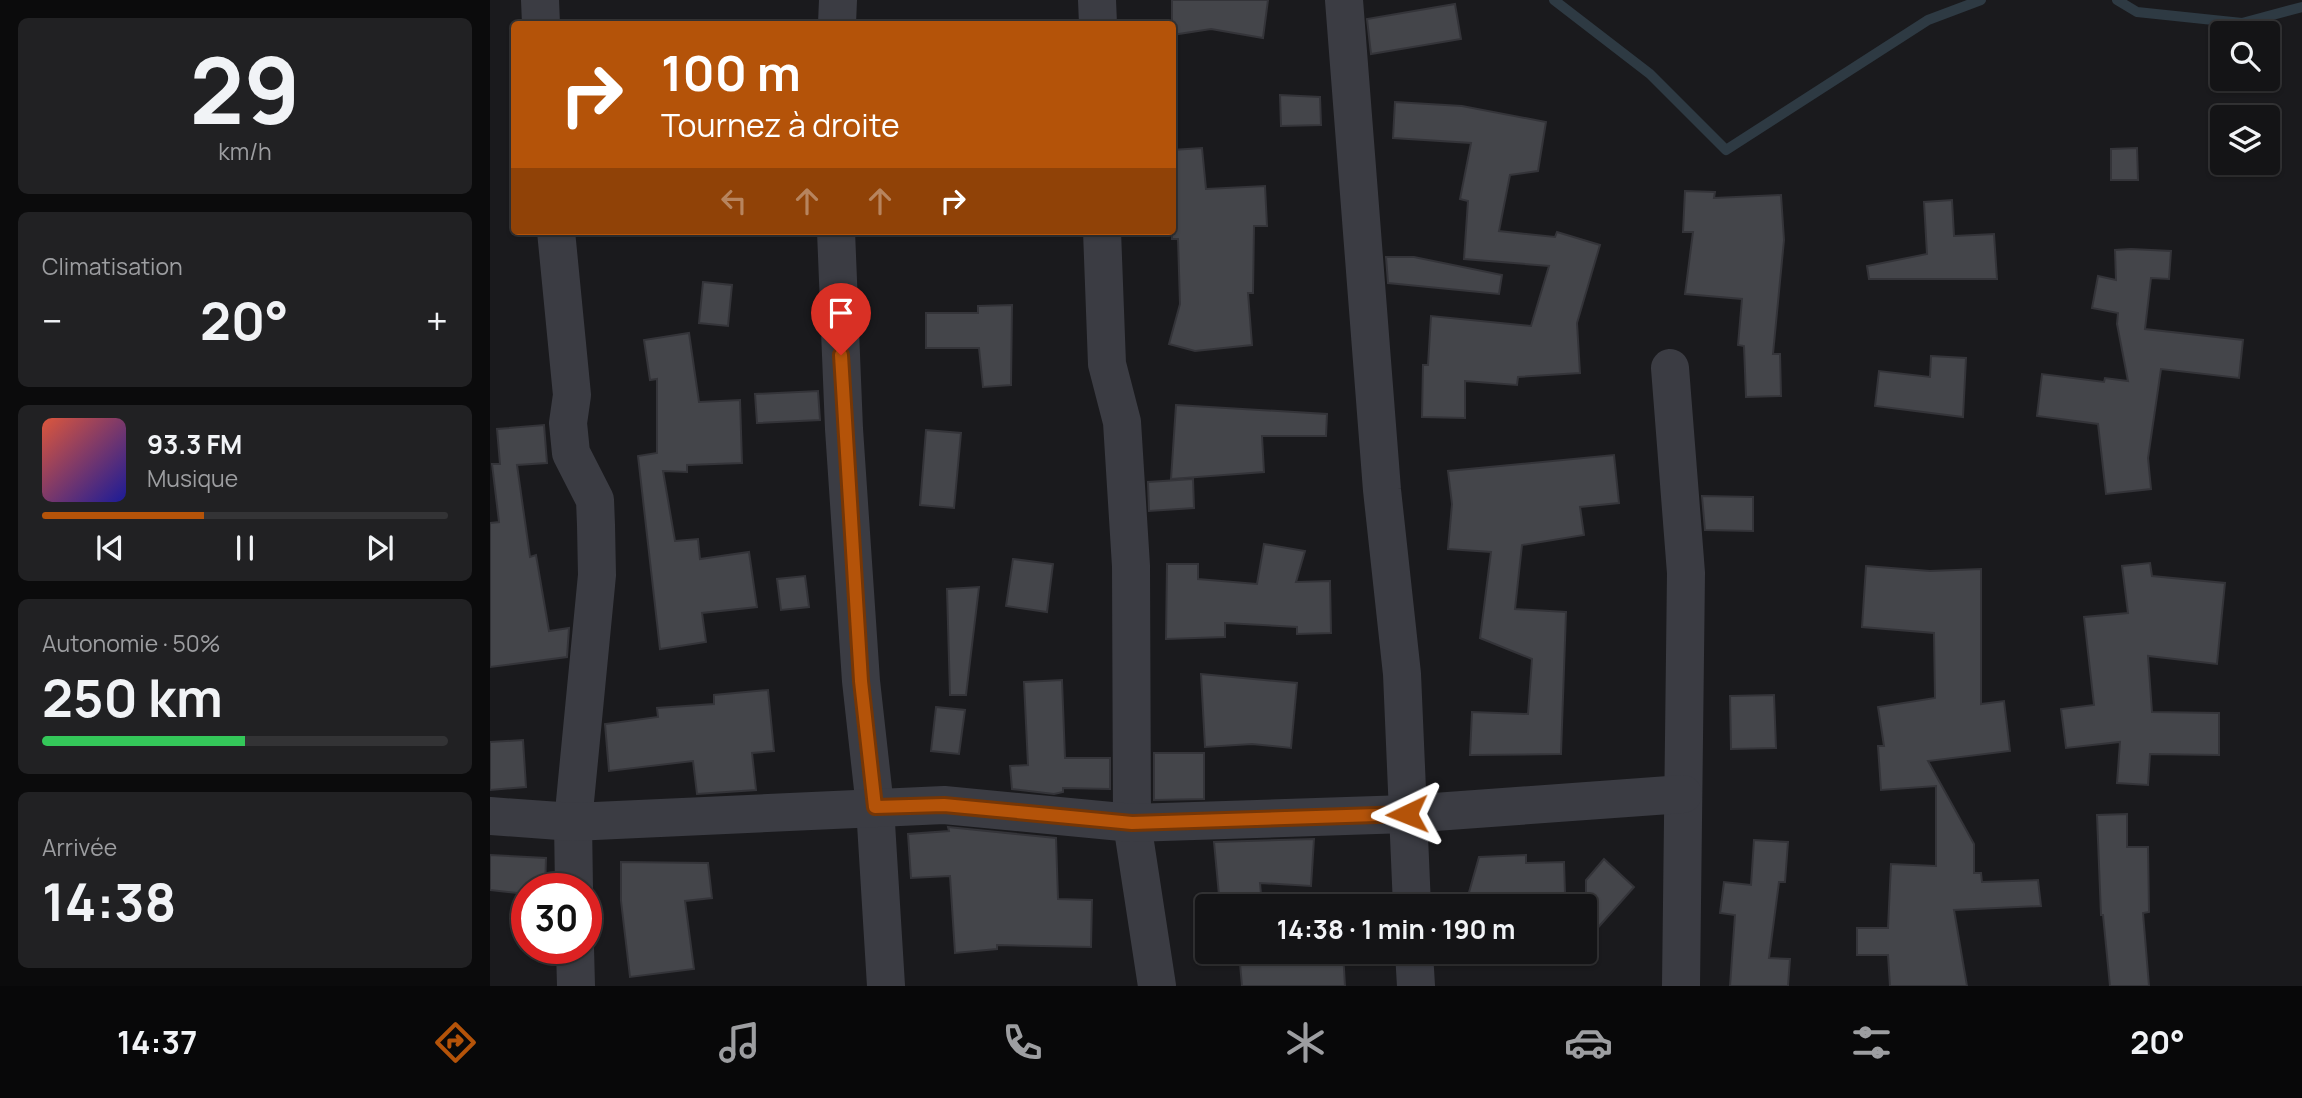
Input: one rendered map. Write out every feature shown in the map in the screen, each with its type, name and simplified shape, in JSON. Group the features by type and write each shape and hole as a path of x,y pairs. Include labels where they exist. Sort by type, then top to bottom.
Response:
{"street":[{"path":"540,0 541,21"},
{"path":"837,21 838,0"},
{"path":"1097,0 1098,21"},
{"path":"1344,0 1382,490 1402,674 1411,894"},
{"path":"556,235 572,395 568,423 571,453 594,500 596,525 597,575 573,821 574,873"},
{"path":"836,235 847,482 861,681 875,807 886,986"},
{"path":"1102,235 1107,364 1122,422 1131,566 1132,823 1157,986"},
{"path":"1670,368 1686,573 1681,986"},
{"path":"490,816 573,821 944,805 1132,823 1407,814 1683,794"},
{"path":"575,964 576,986"},
{"path":"1415,964 1416,986"}],"building":[{"path":"1172,0 1268,0 1263,38 1211,29 1176,34 1176,21 1172,21"},
{"path":"1455,4 1461,39 1371,54 1367,19"},
{"path":"1280,95 1320,97 1321,125 1281,126"},
{"path":"1395,102 1462,106 1546,122 1538,171 1510,175 1499,231 1555,237 1557,232 1600,245 1577,323 1580,373 1518,377 1517,385 1465,381 1465,418 1422,417 1423,365 1428,365 1431,316 1531,326 1549,266 1464,259 1468,201 1460,199 1471,143 1393,138"},
{"path":"1202,148 1206,189 1265,186 1267,226 1254,226 1253,293 1248,293 1252,345 1195,351 1169,344 1180,304 1178,239 1172,239 1172,235 1176,235 1176,150"},
{"path":"2137,148 2138,180 2111,180 2111,149"},
{"path":"1685,191 1715,192 1714,198 1781,195 1784,240 1773,354 1780,354 1781,396 1746,397 1744,346 1738,345 1742,299 1685,294 1693,232 1683,232"},
{"path":"1952,200 1954,236 1994,234 1997,279 1869,279 1867,266 1927,254 1924,202"},
{"path":"2115,250 2171,251 2169,279 2151,278 2145,329 2243,340 2239,378 2161,369 2148,458 2151,489 2106,494 2098,424 2037,416 2042,374 2104,382 2105,378 2128,381 2117,324 2118,313 2092,308 2098,276 2116,280"},
{"path":"1386,257 1414,257 1502,275 1499,294 1388,283"},
{"path":"703,282 732,285 728,326 699,323"},
{"path":"1012,305 1011,385 983,387 979,348 926,348 926,313 978,313 978,306"},
{"path":"689,333 699,402 740,400 742,463 687,465 687,472 663,471 675,541 698,539 700,559 749,552 757,607 702,613 706,642 660,649 638,456 657,453 657,379 650,380 644,340"},
{"path":"1931,356 1966,358 1963,417 1875,406 1879,371 1930,377"},
{"path":"818,391 820,420 757,423 755,394"},
{"path":"1176,405 1327,414 1326,436 1262,436 1264,472 1171,479"},
{"path":"544,425 547,463 517,465 530,557 536,555 549,631 569,628 567,657 490,667 490,523 499,522 492,464 500,464 497,429"},
{"path":"926,430 961,433 954,508 920,505"},
{"path":"1614,455 1619,503 1580,507 1584,535 1522,545 1515,609 1566,612 1561,754 1470,755 1472,712 1528,714 1532,659 1480,638 1491,552 1448,549 1452,504 1448,471"},
{"path":"1193,479 1194,508 1149,511 1148,482"},
{"path":"1702,496 1753,497 1753,531 1705,530"},
{"path":"1264,544 1305,551 1296,582 1330,581 1331,633 1297,634 1297,627 1225,623 1225,637 1166,639 1167,564 1198,564 1198,579 1257,584"},
{"path":"1013,559 1053,564 1047,612 1006,606"},
{"path":"2150,563 2152,576 2225,583 2217,664 2148,656 2152,712 2219,713 2219,755 2150,754 2148,785 2117,783 2120,742 2066,748 2061,709 2094,705 2084,617 2128,613 2122,566"},
{"path":"1866,566 1930,571 1981,569 1981,704 2004,701 2010,751 1928,761 1974,844 1974,873 1981,873 1982,882 2038,880 2041,906 1954,910 1967,986 1890,986 1888,955 1857,955 1857,928 1888,928 1891,864 1936,866 1936,786 1881,790 1878,746 1884,746 1878,707 1935,698 1934,633 1862,627"},
{"path":"805,576 809,607 781,610 777,579"},
{"path":"979,587 966,695 950,695 947,589"},
{"path":"1201,674 1297,683 1291,748 1252,744 1205,747"},
{"path":"1062,680 1065,758 1110,758 1110,789 1063,788 1063,792 1054,794 1012,789 1010,766 1028,765 1024,682"},
{"path":"768,690 774,751 752,753 756,790 697,794 693,761 609,771 605,724 658,717 657,708 714,704 714,695"},
{"path":"1774,695 1776,748 1731,749 1730,696"},
{"path":"936,707 965,710 959,754 931,751"},
{"path":"523,740 526,787 490,790 490,742"},
{"path":"1154,753 1204,753 1204,799 1154,800"},
{"path":"2127,814 2127,847 2148,847 2149,912 2143,913 2149,986 2110,986 2101,915 2097,815"},
{"path":"948,827 1056,838 1058,899 1092,900 1091,947 997,945 997,949 955,953 950,876 911,878 908,834 949,831"},
{"path":"1314,839 1311,886 1260,883 1261,894 1219,894 1214,842"},
{"path":"1754,840 1788,842 1785,882 1779,882 1769,958 1790,959 1788,986 1730,986 1735,915 1720,913 1724,882 1751,885"},
{"path":"490,855 546,858 546,873 511,873 511,892 490,890"},
{"path":"1526,855 1526,863 1564,862 1565,893 1469,894 1479,857"},
{"path":"1604,859 1634,887 1597,929 1597,894 1586,894 1586,880"},
{"path":"621,862 708,863 712,898 685,901 694,969 630,977 621,901"},
{"path":"1240,964 1344,964 1345,986 1242,986"}],"waterway":[{"path":"1554,0 1650,74 1726,150 1928,20 1981,0"},
{"path":"2117,0 2137,12 2242,23 2302,7"}],"route":[{"path":"841,355 861,681 875,807 944,805 1132,823 1407,814"}]}
